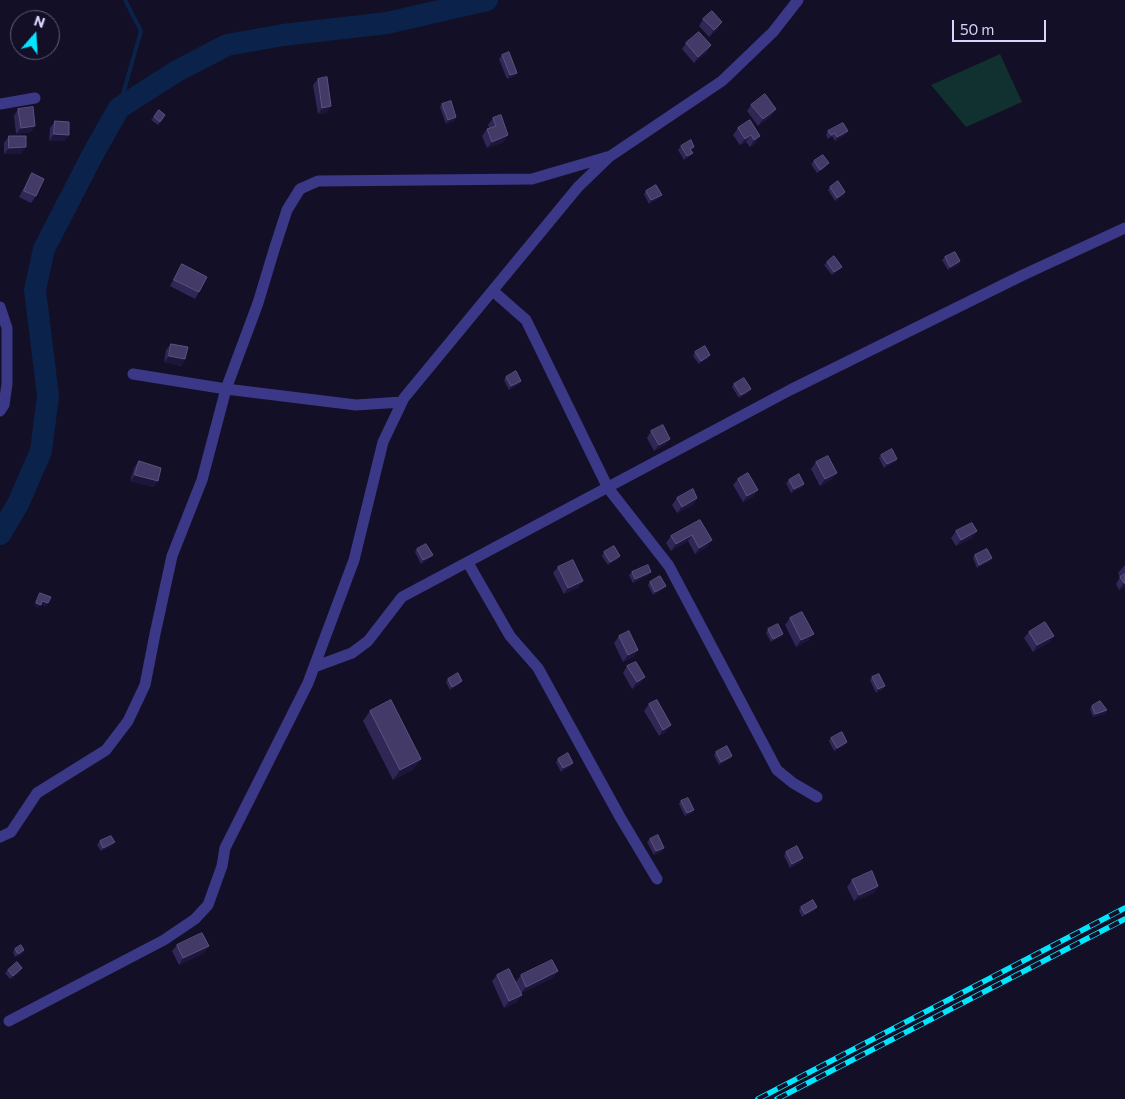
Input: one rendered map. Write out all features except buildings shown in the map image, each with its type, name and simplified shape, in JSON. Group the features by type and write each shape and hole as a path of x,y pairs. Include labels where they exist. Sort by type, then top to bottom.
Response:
{"street":[{"path":"9,1021 164,940 195,919 208,905 222,866 225,848 308,683 354,560 383,442 402,402 578,187 609,157 722,81 773,32 798,0"},
{"path":"0,104 35,98"},
{"path":"0,837 11,832 37,793 106,750 128,721 145,686 172,556 202,480 226,389 258,303 287,210 300,189 318,181 532,179 609,157"},
{"path":"314,667 352,654 368,641 402,597 799,386 1023,275 1125,228"},
{"path":"493,291 526,320 608,488 669,566 777,770 793,783 817,797"},
{"path":"0,307 7,328 7,384 4,405 0,410"},
{"path":"133,374 226,389 356,405 402,402"},
{"path":"468,563 510,636 538,668 620,817 658,879"}],"green space":[{"path":"1000,54 1022,102 966,127 931,85"}],"waterway":[{"path":"119,108 141,31 125,0"},
{"path":"0,534 18,504 41,451 48,396 35,290 44,249 119,108 177,71 227,45 283,35 387,23 487,0"}],"railway":[{"path":"758,1099 1125,908"},
{"path":"777,1099 1125,919"}]}
